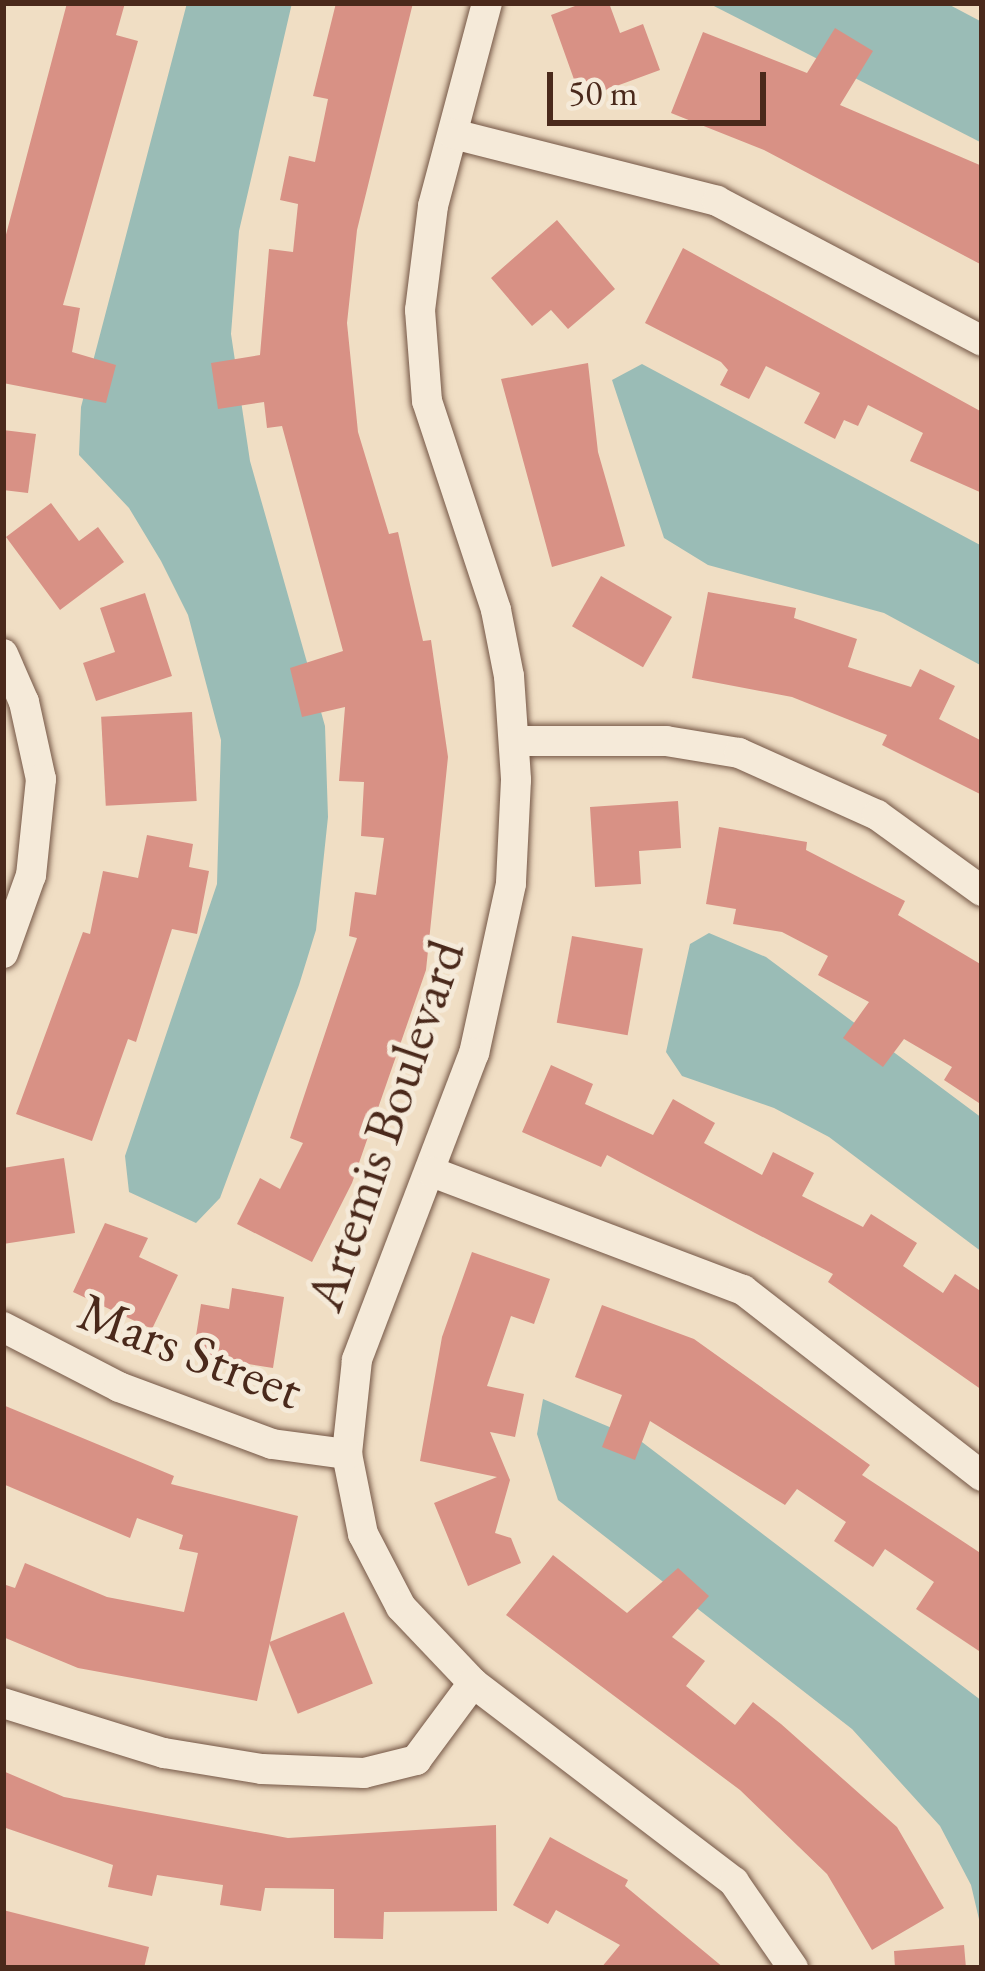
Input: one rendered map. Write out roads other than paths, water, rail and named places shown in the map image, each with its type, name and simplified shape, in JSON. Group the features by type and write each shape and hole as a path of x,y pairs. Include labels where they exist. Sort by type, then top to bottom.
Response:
{"street":[{"name":"Artemis Boulevard","path":"488,3 424,264 422,362 441,449 496,610 515,741 516,830 502,942 432,1172 357,1360 347,1454 376,1566 401,1607 472,1682 734,1882 793,1968"},
{"path":"453,134 717,201 982,341"},
{"path":"3,655 25,702 41,779 32,875 3,953"},
{"path":"515,741 666,742 739,753 877,815 982,891"},
{"path":"432,1172 743,1290 982,1476"},
{"name":"Mars Street","path":"3,1327 118,1387 272,1444 347,1454"},
{"path":"3,1703 164,1753 262,1769 364,1773 416,1760 472,1682"}],"water":[{"path":"187,3 292,3 239,231 231,334 250,461 325,726 328,817 316,930 299,985 220,1198 196,1223 129,1192 125,1156 217,884 221,740 188,615 129,508 79,455 81,407"},
{"path":"708,3 946,3 982,22 982,143"},
{"path":"642,364 982,546 982,666 884,613 708,565 664,538 612,380"},
{"path":"709,933 766,957 982,1118 982,1252 829,1137 774,1108 682,1076 666,1052 690,944"},
{"path":"543,1399 638,1439 982,1701 982,1932 971,1885 940,1826 852,1729 558,1500 537,1434"}]}
